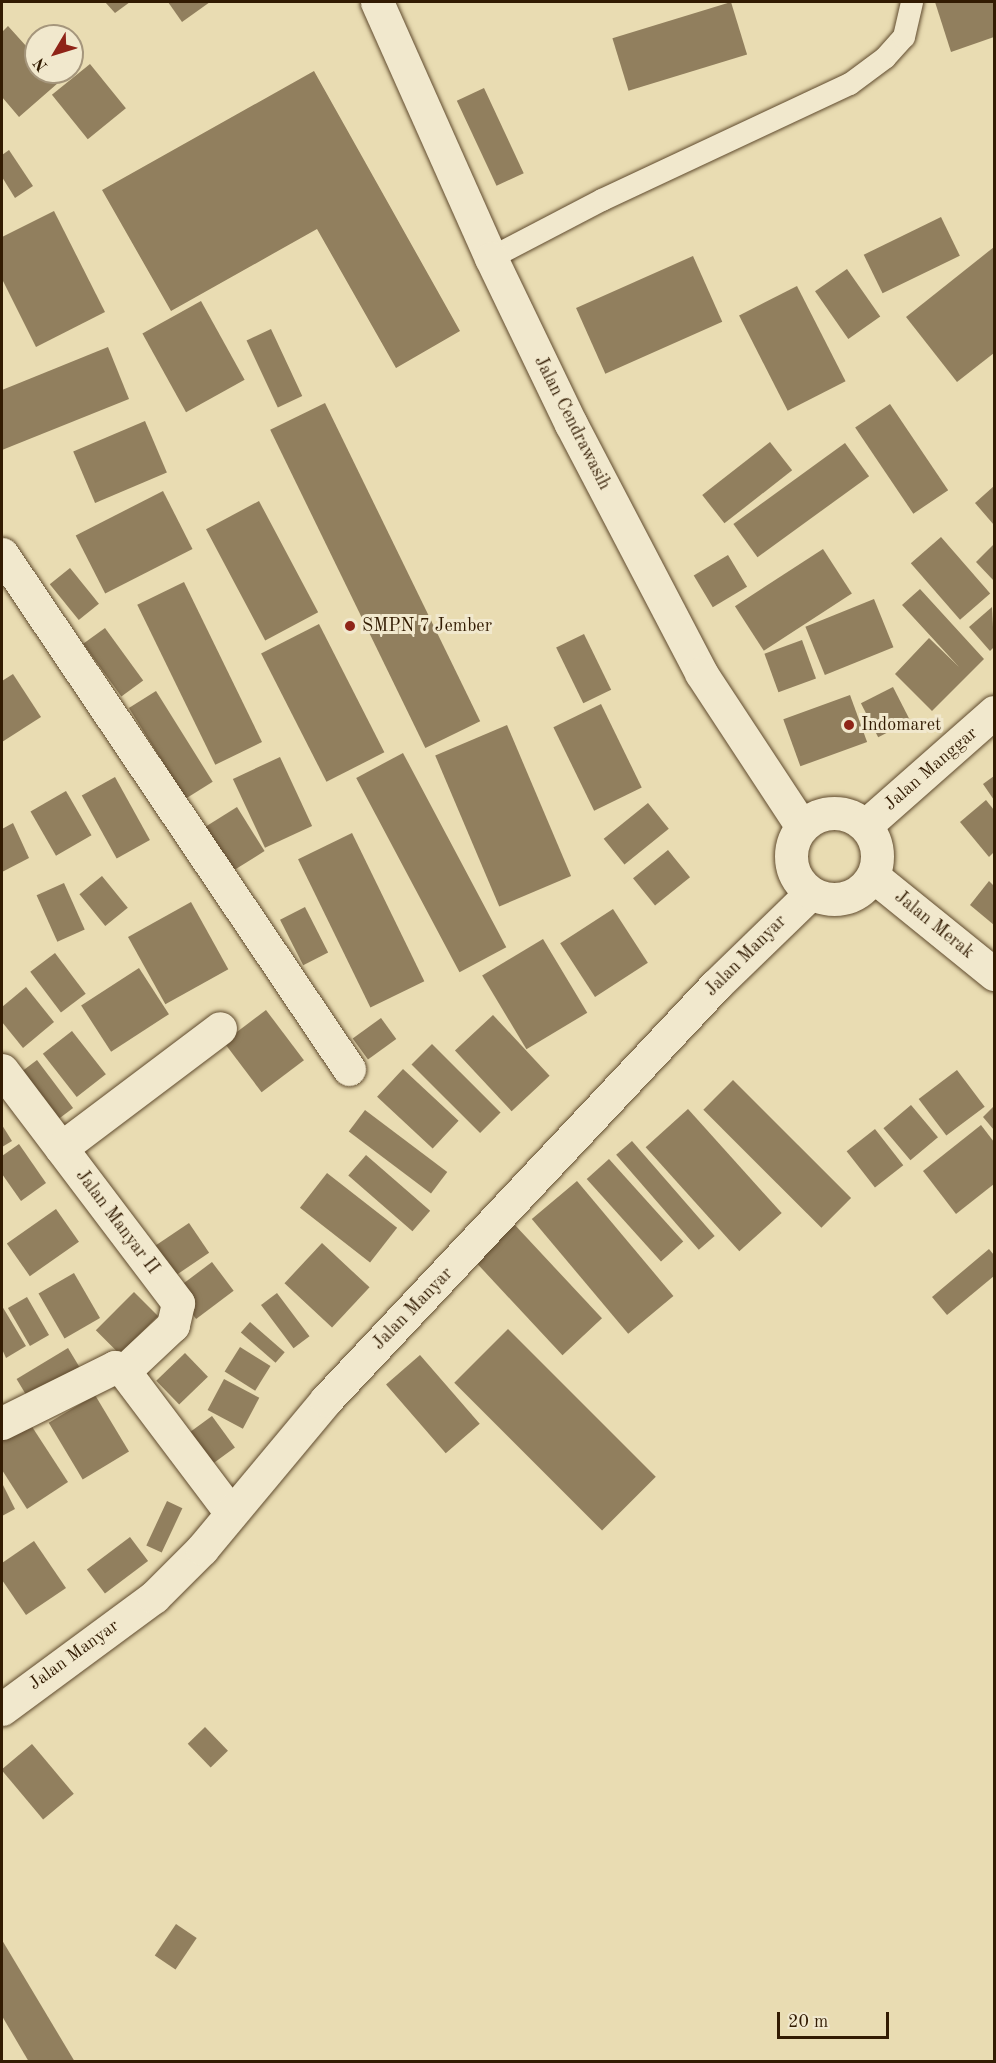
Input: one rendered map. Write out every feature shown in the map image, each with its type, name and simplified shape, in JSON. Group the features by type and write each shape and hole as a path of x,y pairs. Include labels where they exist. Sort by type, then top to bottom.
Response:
{"street":[{"name":"Jalan Cendrawasih","path":"377,2 491,258 571,424 701,673 801,827"},
{"path":"2,554 349,1069"},
{"name":"Jalan Manggar","path":"866,825 994,712"},
{"path":"826,813 854,817 866,825 878,849 873,876 853,896 839,900 811,893 799,880 791,862 793,844 801,827 826,813"},
{"name":"Jalan Merak","path":"873,876 994,974"},
{"name":"Jalan Manyar","path":"2,1709 154,1597 231,1513 326,1400 716,985 811,893"},
{"path":"60,1148 220,1028"},
{"name":"Jalan Manyar II","path":"4,1079 60,1148 177,1303 173,1325 124,1371"},
{"path":"2,1423 115,1367 124,1371 231,1513"}],"lane":[{"path":"491,258 602,200 850,84 885,58 904,37 912,2"}],"building":[{"path":"105,2 130,2 115,13"},
{"path":"168,2 210,2 182,22"},
{"path":"731,2 747,55 628,91 612,38"},
{"path":"935,2 994,2 994,37 951,52"},
{"path":"8,26 24,44 24,84 57,84 19,117 2,97 2,32"},
{"path":"90,64 126,108 88,139 52,95 65,84 84,84 84,69"},
{"path":"314,71 460,331 396,368 317,229 171,311 102,190"},
{"path":"484,88 524,173 497,186 457,101"},
{"path":"9,150 33,186 15,198 2,177 2,155"},
{"path":"54,211 105,312 36,347 2,279 2,237"},
{"path":"941,217 960,256 883,293 864,255"},
{"path":"994,247 994,353 957,382 906,317"},
{"path":"693,256 722,322 605,374 576,308"},
{"path":"847,269 880,317 848,339 815,291"},
{"path":"797,286 846,381 788,411 739,316"},
{"path":"201,301 245,380 186,412 142,333"},
{"path":"271,329 302,396 278,407 247,340"},
{"path":"108,347 129,399 2,450 2,390"},
{"path":"325,403 480,721 425,748 270,430"},
{"path":"890,404 948,490 913,514 855,427"},
{"path":"145,421 167,473 95,503 73,451"},
{"path":"770,442 792,470 724,523 702,495"},
{"path":"845,443 869,476 757,557 733,524"},
{"path":"994,486 994,525 975,503"},
{"path":"163,491 193,549 105,593 76,535"},
{"path":"259,501 318,612 265,640 206,529"},
{"path":"941,537 990,594 960,620 911,563"},
{"path":"994,544 994,581 976,562"},
{"path":"823,549 852,593 764,651 735,606"},
{"path":"728,555 747,587 713,607 694,576"},
{"path":"70,568 99,604 79,620 50,584"},
{"path":"184,582 262,742 215,765 137,605"},
{"path":"920,589 984,659 932,711 895,674 929,638 959,667 902,605"},
{"path":"874,599 893,647 825,675 805,627"},
{"path":"992,607 994,647 990,651 969,627"},
{"path":"319,624 384,752 326,782 261,654"},
{"path":"105,628 143,681 121,696 83,644"},
{"path":"584,634 611,690 583,703 556,648"},
{"path":"802,640 816,679 778,692 764,654"},
{"path":"13,674 41,717 2,742 2,681"},
{"path":"893,687 910,721 878,737 861,703"},
{"path":"156,691 213,782 186,799 129,708"},
{"path":"850,695 867,742 800,766 783,719"},
{"path":"601,704 642,788 594,811 553,727"},
{"path":"507,725 571,876 499,906 435,755"},
{"path":"403,753 506,947 459,972 356,778"},
{"path":"280,757 312,826 265,848 233,779"},
{"path":"994,776 994,800 983,784"},
{"path":"115,777 150,840 117,858 82,795"},
{"path":"66,791 92,835 56,856 30,812"},
{"path":"986,800 994,810 994,852 989,857 960,822"},
{"path":"648,803 669,829 624,865 604,839"},
{"path":"237,807 265,851 223,877 195,833"},
{"path":"13,823 29,858 2,872 2,829"},
{"path":"352,833 424,981 370,1008 298,859"},
{"path":"668,850 690,877 655,906 633,878"},
{"path":"102,876 128,908 105,926 79,894"},
{"path":"989,881 994,886 994,925 970,905"},
{"path":"64,883 85,930 57,942 37,895"},
{"path":"191,902 228,969 165,1004 128,937"},
{"path":"305,907 328,952 303,965 280,920"},
{"path":"613,909 648,963 595,997 560,943"},
{"path":"543,939 587,1013 526,1049 482,976"},
{"path":"55,953 86,994 61,1012 30,972"},
{"path":"139,968 169,1014 111,1052 81,1006"},
{"path":"26,987 54,1022 23,1048 2,1022 2,1007"},
{"path":"266,1010 304,1060 262,1092 224,1042"},
{"path":"493,1015 550,1076 512,1111 455,1050"},
{"path":"381,1018 396,1039 368,1060 353,1039"},
{"path":"72,1031 106,1074 77,1097 43,1054"},
{"path":"432,1044 501,1113 480,1133 411,1065"},
{"path":"37,1060 73,1108 52,1124 15,1076"},
{"path":"403,1069 459,1121 433,1149 377,1097"},
{"path":"957,1070 985,1107 946,1136 919,1099"},
{"path":"733,1080 851,1198 821,1228 703,1110"},
{"path":"911,1105 938,1137 910,1160 883,1128"},
{"path":"994,1106 994,1130 983,1117"},
{"path":"688,1109 782,1213 739,1251 646,1147"},
{"path":"365,1110 447,1172 431,1194 349,1132"},
{"path":"2,1125 12,1141 2,1147"},
{"path":"981,1125 994,1142 994,1184 956,1214 923,1171"},
{"path":"875,1129 903,1165 875,1187 847,1151"},
{"path":"632,1141 715,1236 699,1250 616,1155"},
{"path":"19,1144 46,1183 21,1201 2,1174 2,1156"},
{"path":"366,1155 430,1211 412,1231 348,1175"},
{"path":"609,1159 683,1241 661,1262 587,1179"},
{"path":"327,1173 397,1228 370,1262 300,1208"},
{"path":"577,1181 673,1296 628,1334 532,1219"},
{"path":"56,1209 79,1242 30,1276 7,1243"},
{"path":"189,1223 209,1253 170,1279 150,1249"},
{"path":"514,1224 602,1318 562,1355 475,1261"},
{"path":"322,1243 370,1287 332,1328 284,1283"},
{"path":"989,1249 994,1255 994,1276 947,1315 932,1297"},
{"path":"212,1262 234,1291 196,1319 174,1290"},
{"path":"74,1273 100,1318 64,1339 38,1294"},
{"path":"134,1292 158,1316 120,1354 96,1330"},
{"path":"277,1293 309,1336 294,1348 261,1305"},
{"path":"27,1297 49,1335 30,1346 8,1308"},
{"path":"2,1306 26,1346 6,1358 2,1349"},
{"path":"250,1322 285,1352 276,1363 241,1333"},
{"path":"508,1329 656,1477 602,1531 454,1383"},
{"path":"240,1347 271,1366 255,1391 225,1372"},
{"path":"68,1348 81,1370 30,1401 17,1379"},
{"path":"185,1353 208,1377 179,1405 156,1381"},
{"path":"420,1355 480,1424 446,1453 386,1385"},
{"path":"224,1379 259,1398 243,1429 208,1410"},
{"path":"95,1395 129,1452 83,1479 49,1423"},
{"path":"212,1416 235,1448 208,1467 185,1435"},
{"path":"27,1419 68,1482 27,1509 2,1470 2,1436"},
{"path":"2,1483 15,1509 2,1516"},
{"path":"167,1501 182,1508 162,1553 146,1545"},
{"path":"130,1537 148,1561 105,1593 87,1569"},
{"path":"34,1541 66,1588 26,1615 2,1580 2,1563"},
{"path":"205,1727 228,1751 211,1767 188,1744"},
{"path":"32,1744 74,1794 43,1820 2,1770"},
{"path":"176,1924 197,1938 175,1969 155,1956"},
{"path":"2,1940 75,2062 29,2062 2,2016"}],"place":[{"name":"SMPN 7 Jember","path":"350,626"},
{"name":"Indomaret","path":"849,725"}]}
